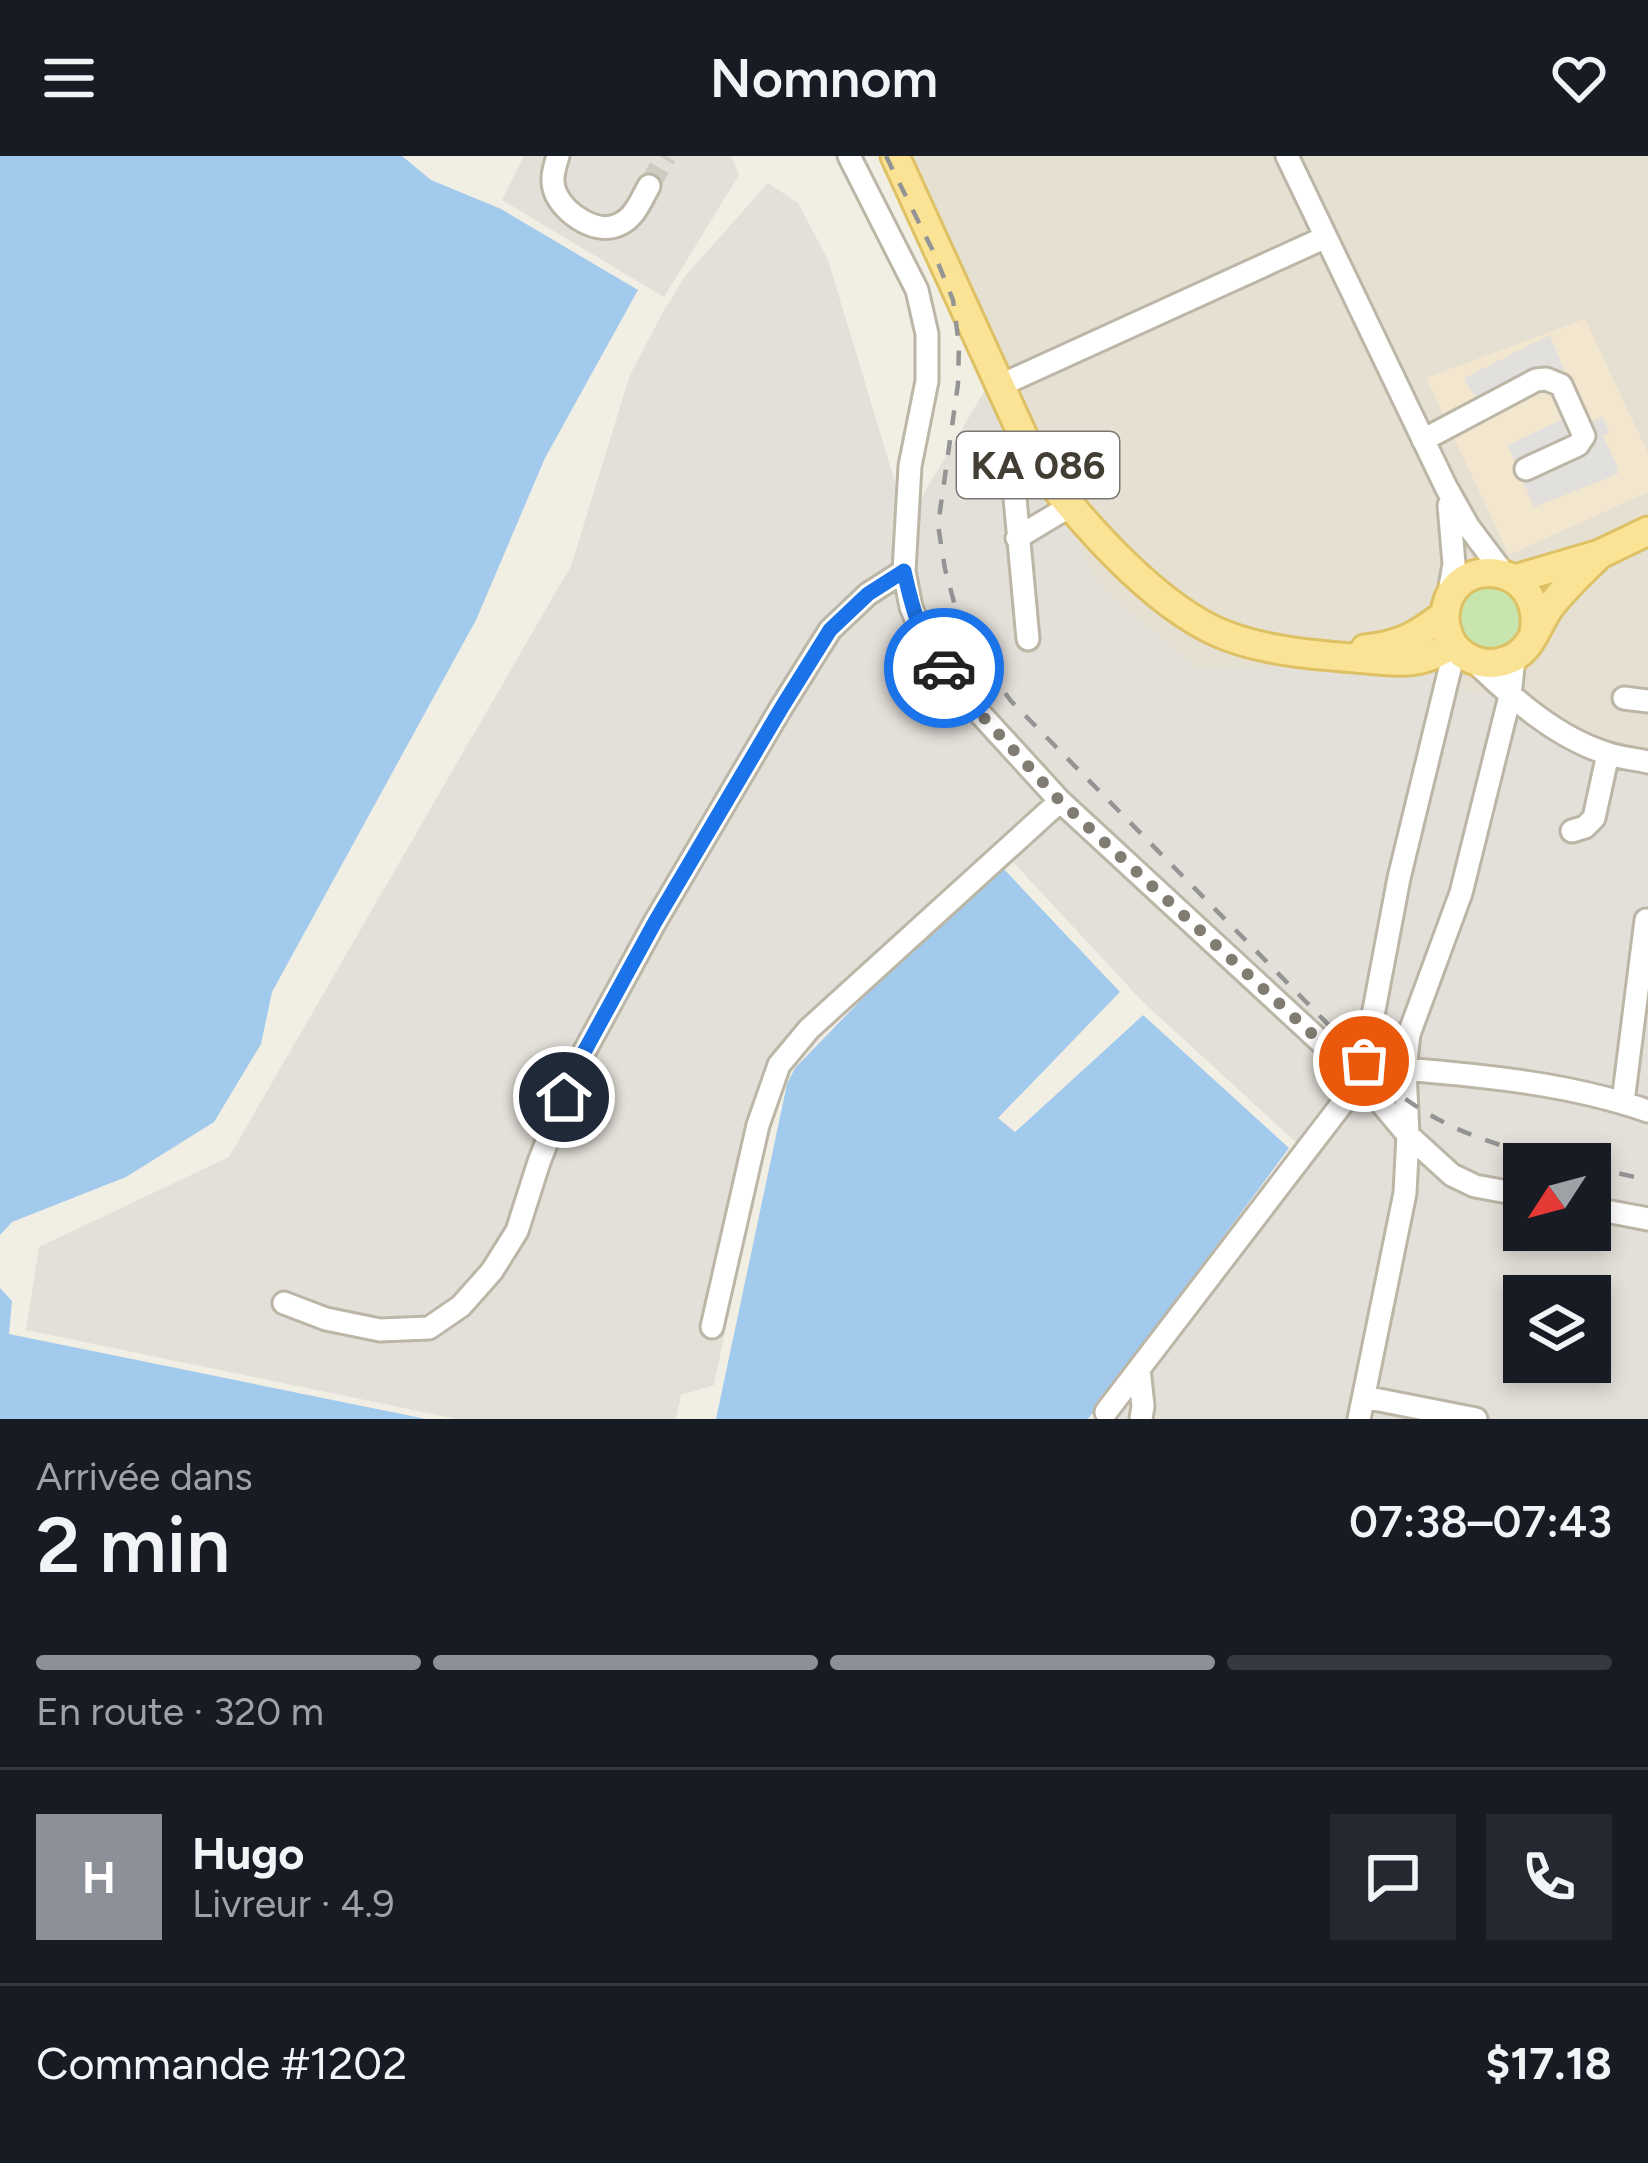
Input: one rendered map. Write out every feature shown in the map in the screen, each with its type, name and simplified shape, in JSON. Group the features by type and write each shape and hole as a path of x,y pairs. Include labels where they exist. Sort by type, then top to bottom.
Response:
{"main road":[{"name":"KA 086","path":"895,156 1035,462 1125,563 1175,607 1226,635 1308,655 1401,662 1460,650"},
{"path":"1600,554 1566,589 1514,658 1486,664 1460,650 1446,628 1446,607 1465,579 1478,573 1510,576 1600,554 1648,531"},
{"path":"1510,576 1534,602 1534,633"},
{"name":"KA 086","path":"1308,655 1387,647 1418,636 1446,607"}],"street":[{"path":"558,156 552,173 556,196 596,228 616,228 631,217 649,186"},
{"path":"850,156 917,290 927,334 927,381 910,466 904,571 926,646 1060,801 1361,1079 1408,1135 1451,1175 1503,1191"},
{"path":"1288,156 1446,487 1476,538 1510,576"},
{"path":"999,386 1326,237"},
{"path":"1423,440 1536,380 1546,380 1561,385 1584,436 1578,445 1526,469"},
{"path":"1028,639 1014,487 1035,462"},
{"path":"1446,487 1454,565 1446,607"},
{"path":"1018,538 1070,506"},
{"path":"284,1303 326,1319 380,1330 429,1328 461,1306 492,1271 517,1231 538,1162 577,1065 689,863 830,630 868,594 904,571"},
{"path":"1361,1079 1399,878 1460,650 1510,696 1572,738 1608,754 1648,762"},
{"path":"1477,1419 1361,1408 1405,1193 1409,1034 1460,893 1510,696 1514,658"},
{"path":"1624,698 1648,701"},
{"path":"1572,831 1594,818 1608,754"},
{"path":"712,1327 758,1125 778,1065 809,1030 1060,801"},
{"path":"1623,1102 1646,920"},
{"path":"1106,1412 1361,1079 1409,1034"},
{"path":"1405,1069 1490,1076 1648,1111"},
{"path":"1611,1212 1648,1219"},
{"path":"1139,1369 1141,1419"}],"shaded area":[{"path":"524,156 731,156 739,175 664,297 502,200"},
{"path":"881,156 1648,156 1648,769 1593,762 1524,695 1473,694 1432,668 1197,668 1102,588 988,385"},
{"path":"768,183 798,203 828,260 907,522 988,385 1102,588 1197,668 1432,668 1473,694 1524,695 1593,762 1648,769 1648,1419 1098,1419 1301,1147 1142,1001 999,847 778,1072 714,1385 681,1395 676,1419 457,1419 26,1330 39,1247 229,1157 571,566 630,375 686,275"},
{"path":"1585,319 1648,453 1648,492 1509,555 1426,378"},
{"path":"1550,335 1586,423 1603,417 1609,432 1603,436 1618,474 1534,507 1508,445 1563,419 1550,389 1495,410 1481,408 1464,378"}],"green space":[{"path":"1481,583 1513,591 1524,621 1515,638 1502,647 1475,644 1458,623 1465,595"}],"water":[{"path":"0,156 402,156 431,180 501,209 638,290 545,458 476,620 272,992 261,1044 214,1122 126,1177 12,1222 0,1235"},
{"path":"999,864 1120,992 999,1118 1016,1131 1143,1015 1289,1148 1088,1419 716,1419 787,1084 795,1068 987,870"},
{"path":"0,1288 12,1301 9,1334 426,1419 0,1419"}],"pier":[{"path":"1120,992 1125,997 1121,1002 1007,1117 1015,1124 1138,1010 1143,1015 1015,1132 998,1118"}],"tunnel":[{"path":"649,186 666,156"}],"railway":[{"path":"886,156 953,300 958,384 938,525 957,613 976,653 1011,701 1396,1091 1427,1113 1503,1146"},
{"path":"1611,1172 1648,1180"}],"way so far":[{"path":"944,668 1060,801 1361,1079 1364,1061"}],"route":[{"path":"564,1097 655,922 830,630 868,594 904,571 926,646 944,668"}]}
